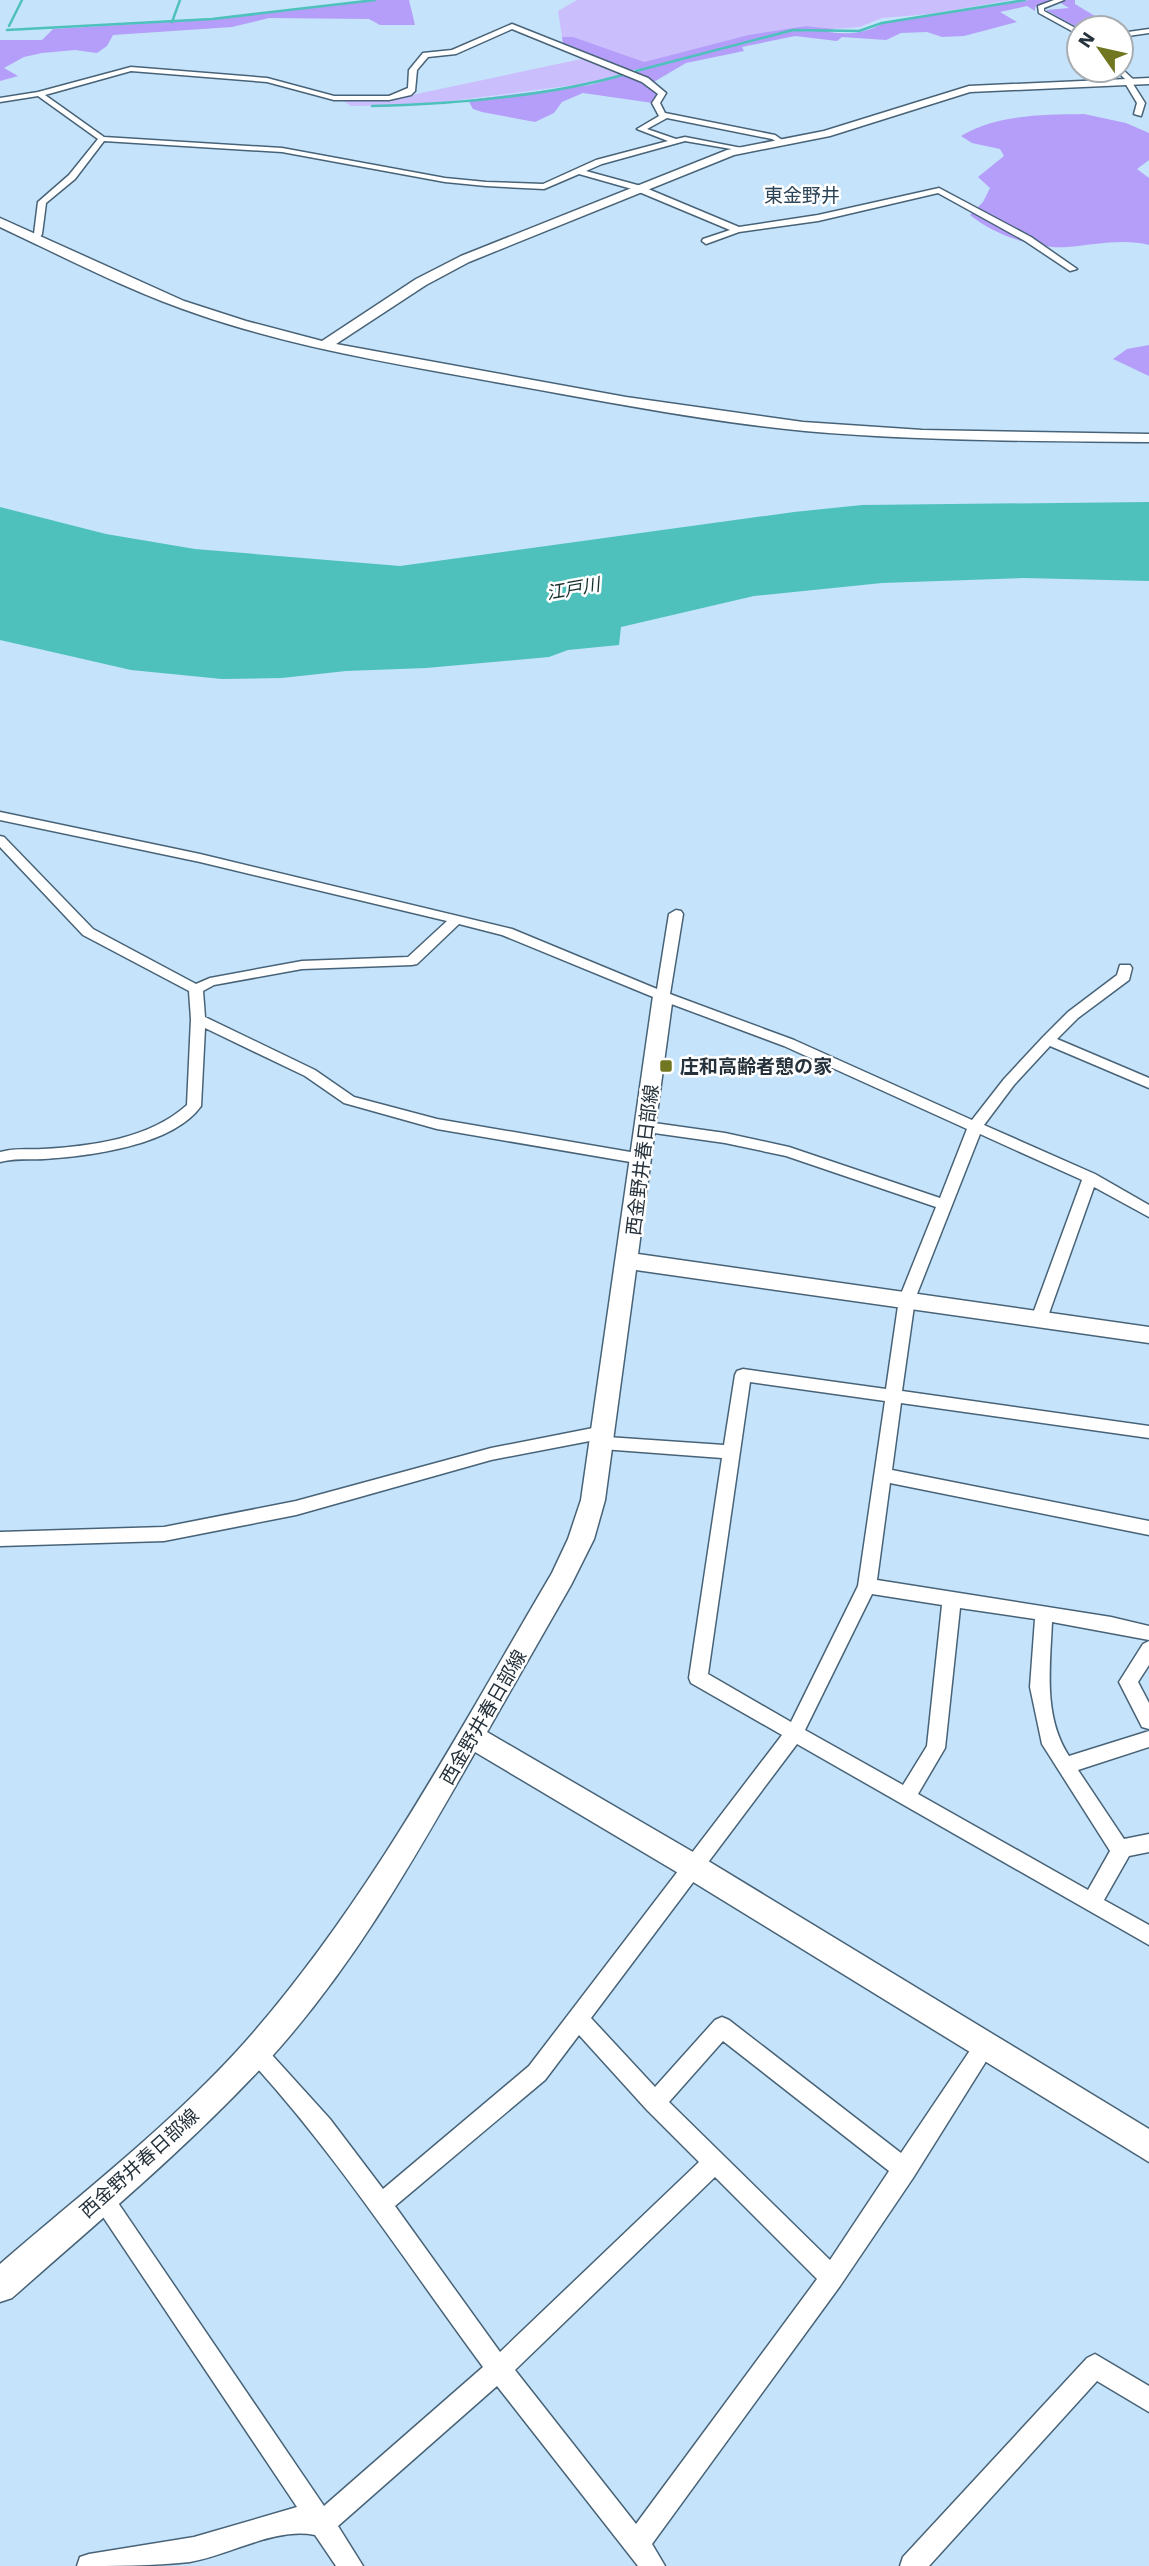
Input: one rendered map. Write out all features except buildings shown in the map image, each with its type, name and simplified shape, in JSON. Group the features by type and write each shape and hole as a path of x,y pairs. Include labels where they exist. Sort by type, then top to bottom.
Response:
{"street":[{"path":"1061,0 1040,7 1041,12 1065,25"},
{"path":"0,100 39,94 131,69 267,80 334,98 389,97 408,93 412,89 413,69 426,55 453,52 512,26 645,80 662,93 656,103 660,114 775,137 781,142"},
{"path":"324,346 451,265 743,149 846,128 969,89 1104,84"},
{"path":"1132,84 1141,103 1138,114"},
{"path":"39,94 102,139 282,150 445,180 486,184 544,187 577,171 675,141 695,139 743,149"},
{"path":"665,116 641,129 675,141"},
{"path":"35,239 42,202 72,177 102,139"},
{"path":"577,171 637,189 738,230"},
{"path":"706,241 738,230 818,218 939,190 1028,239 1073,269"},
{"path":"0,222 115,277 203,312 324,346 637,403 810,427 983,436 1149,438"},
{"path":"0,816 187,855 507,932 663,996 789,1043 1090,1178 1149,1212"},
{"path":"0,840 88,932 196,989"},
{"path":"0,861 15,856"},
{"path":"663,996 677,914"},
{"path":"196,989 210,982 302,965 412,961 457,919"},
{"path":"380,2205 537,2073 794,1734 867,1586 906,1299 976,1125 1009,1082 1048,1040 1073,1015 1124,976 1125,968"},
{"path":"0,1157 45,1154 135,1139 185,1116 194,1106 198,1019 196,989"},
{"name":"西金野井春日部線","path":"0,2286 102,2199 257,2052 323,1970 384,1885 562,1578 581,1539 593,1500 629,1261 663,996"},
{"path":"198,1019 310,1073 349,1100 437,1124 642,1159"},
{"path":"1048,1040 1149,1083"},
{"path":"647,1127 725,1138 789,1152 945,1205"},
{"path":"1039,1319 1090,1178"},
{"path":"629,1261 1149,1335"},
{"path":"1149,1432 743,1376 698,1678 1149,1936"},
{"path":"0,1539 163,1534 296,1508 491,1454 602,1438 732,1452"},
{"path":"884,1475 1149,1528"},
{"path":"867,1586 1044,1613 1149,1633"},
{"path":"907,1796 936,1748 952,1598"},
{"path":"1044,1613 1039,1687 1051,1744 1120,1849"},
{"path":"1149,1649 1128,1682 1149,1721"},
{"path":"471,1736 695,1868 1149,2147"},
{"path":"1067,1765 1149,1739"},
{"path":"1120,1849 1149,1843"},
{"path":"1091,1903 1120,1849"},
{"path":"579,2020 655,2103 832,2278"},
{"path":"655,2103 722,2027 905,2170"},
{"path":"637,2544 832,2278 984,2046"},
{"path":"257,2052 279,2076 380,2205 499,2369 653,2566"},
{"path":"322,2524 499,2369 715,2162"},
{"path":"102,2199 351,2566"},
{"path":"912,2566 1095,2367 1149,2400"},
{"path":"89,2566 194,2549 297,2519 322,2524"}],"shaded area":[{"path":"377,0 409,0 415,25 380,25 369,19 269,18 232,27 113,35 107,46 97,53 75,50 24,57 4,68 18,76 0,81 0,40 42,40 53,29 219,19"},
{"path":"577,0 1012,0 930,14 882,18 860,27 834,29 806,26 748,35 621,68 563,43 558,11"},
{"path":"1029,0 1055,0 1035,7 1035,11 1027,6 1000,12 1017,22 964,36 942,37 927,32 901,33 886,40 842,37 837,41 795,36 742,47 744,51 686,63 652,83 635,72 641,69 622,69 602,62 563,43 562,37 573,37 644,62 748,35 806,26 834,29 829,32 857,32 884,23"},
{"path":"1075,0 1075,4 1092,14 1065,14 1065,21 1046,10 1069,8 1059,2"},
{"path":"586,58 626,74 591,83 420,105 351,106 340,99 407,96"},
{"path":"628,74 658,93 653,103 583,93 562,102 554,113 535,122 482,112 473,109 468,100 590,85"},
{"path":"1084,114 1126,123 1149,133 1149,160 1137,169 1149,178 1149,245 1118,242 1067,247 1042,246 991,229 970,215 983,202 990,188 978,177 1004,156 1000,149 972,143 961,136 990,123 1005,120"},
{"path":"1149,345 1149,376 1113,359 1127,349"}],"water":[{"name":"江戸川","path":"1149,502 1149,581 1024,578 882,583 754,596 621,627 619,645 568,650 549,657 282,678 222,679 131,670 0,640 0,507 106,534 195,549 400,566 862,505"}],"waterway":[{"path":"9,26 22,0"},
{"path":"172,21 180,0"},
{"path":"172,21 375,0"},
{"path":"636,71 793,30 859,31 882,23 1025,0"},
{"path":"7,30 172,21"},
{"path":"372,106 533,93 626,74"}],"place":[{"name":"庄和高齢者憩の家","path":"666,1066"}],"district":[{"name":"東金野井","path":"802,195"}]}
